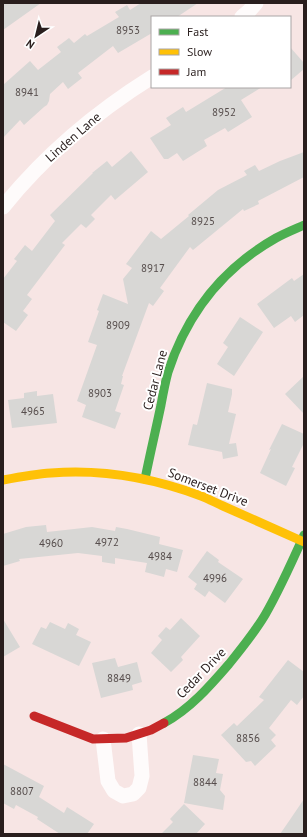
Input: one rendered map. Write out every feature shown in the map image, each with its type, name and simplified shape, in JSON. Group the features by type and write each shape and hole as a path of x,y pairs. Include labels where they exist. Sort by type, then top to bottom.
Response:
{"street":[{"path":"243,16 256,3"},
{"name":"Linden Lane","path":"3,207 21,184 68,139 107,107 151,78"},
{"name":"Cedar Lane","path":"145,479 168,370 179,341 197,310 208,295 244,259 277,237 304,225"},
{"name":"Somerset Drive","path":"3,480 62,472 112,473 145,479 193,493 303,539"},
{"name":"Cedar Drive","path":"34,716 93,739 126,738 151,730 166,722 182,711 211,685 244,646 265,615 284,580 303,539"},
{"path":"103,739 108,781 114,791 123,796 133,794 139,788 142,776 139,734"}],"building":[{"path":"3,3 41,3 3,30"},
{"path":"141,3 198,3 178,16 151,16 151,34 118,53 113,46 78,73 82,78 68,89 63,82 50,94 47,105 24,125 20,120 3,138 3,85 30,61 38,70 61,52 57,47 69,38 74,43 85,34 87,36 119,17 115,12 127,5 130,10"},
{"path":"291,48 304,63 304,69 291,80"},
{"path":"225,88 260,88 241,100 252,117 228,132 225,128 204,140 207,146 183,161 177,153 168,159 164,159 150,138 171,125 166,118 183,107 186,112"},
{"path":"131,151 148,172 115,200 111,195 91,215 95,219 86,228 81,224 62,243 65,245 27,295 32,299 23,311 28,315 16,331 3,322 3,279 17,261 14,259 25,245 32,251 55,221 50,215 92,173 107,161 112,167"},
{"path":"304,152 304,177 258,201 259,204 244,211 243,209 193,250 190,247 160,288 164,291 153,306 149,303 122,376 121,384 124,385 115,411 121,413 115,429 82,417 86,405 77,401 97,345 88,342 99,311 97,310 103,294 128,304 123,279 132,268 126,264 151,231 161,239 218,190 247,175 244,171 255,165 259,171"},
{"path":"304,274 304,315 295,322 291,316 274,328 257,304 292,278 294,281"},
{"path":"240,317 263,332 234,376 217,364 228,347 223,343"},
{"path":"304,376 304,414 285,394"},
{"path":"207,383 232,389 228,412 236,414 229,444 236,443 238,456 223,459 222,452 188,445 193,424 197,425"},
{"path":"37,391 37,396 53,394 57,423 12,428 8,400 24,398 24,393"},
{"path":"282,424 304,434 304,443 292,467 295,468 286,486 260,473 271,449 269,450"},
{"path":"46,525 47,532 92,527 115,531 116,527 127,529 160,537 159,544 183,550 177,572 166,569 164,577 145,572 147,563 115,558 115,564 102,562 102,556 78,553 19,559 20,561 3,566 3,534 26,527"},
{"path":"207,551 219,560 218,562 243,579 225,603 209,591 205,597 194,589 197,584 188,577"},
{"path":"181,618 200,636 181,657 183,660 171,672 151,653 162,640 158,636 166,627 170,630"},
{"path":"3,619 20,647 3,657"},
{"path":"50,622 65,629 68,623 79,629 76,635 91,642 79,666 32,644 41,627 46,629"},
{"path":"115,658 118,667 137,662 142,682 132,685 133,690 101,698 92,663"},
{"path":"288,660 304,672 304,696 297,705 291,700 269,728 276,735 271,740 276,746 255,766 251,761 246,762 221,735 234,723 237,726 264,700 259,697"},
{"path":"193,755 219,759 216,773 223,774 220,790 225,796 223,810 184,803"},
{"path":"3,764 44,786 39,797 64,813 67,807 94,824 87,834 60,834 37,819 38,817 16,805 14,809 3,803"},
{"path":"304,799 304,834 280,834 287,824"},
{"path":"184,804 205,824 196,834 161,834 173,822 170,819"}],"traffic: fast":[{"path":"145,479 168,372 185,331 209,294 239,263 276,238 304,225"},
{"path":"164,723 191,704 214,681 248,640 270,605 286,575 304,535"}],"traffic: slow":[{"path":"3,480 39,474 70,472 89,472 127,476 164,484 201,496 304,542"}],"traffic: jam":[{"path":"34,716 93,739 126,738 151,730 164,723"}]}
